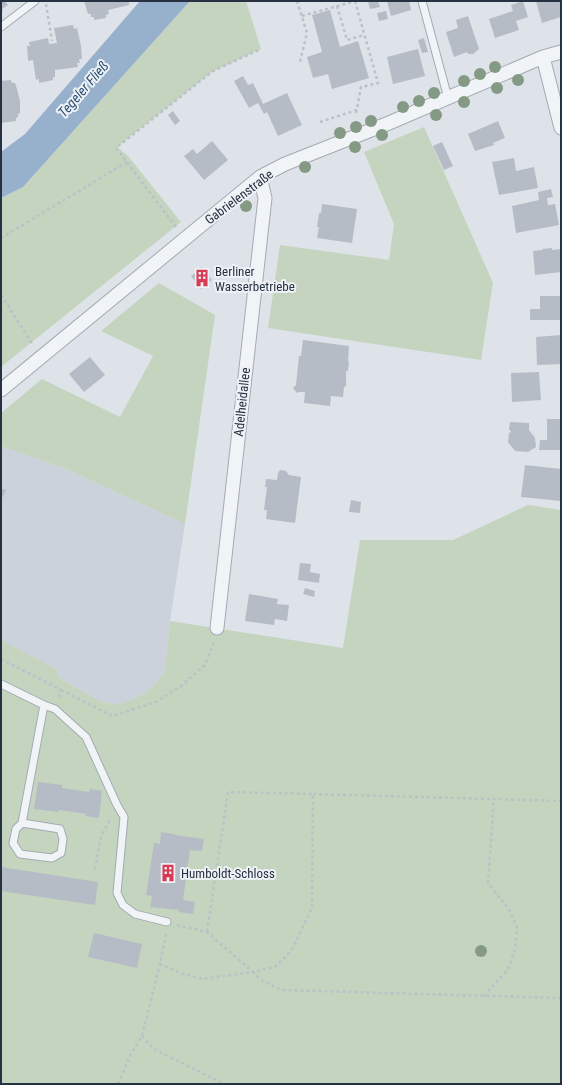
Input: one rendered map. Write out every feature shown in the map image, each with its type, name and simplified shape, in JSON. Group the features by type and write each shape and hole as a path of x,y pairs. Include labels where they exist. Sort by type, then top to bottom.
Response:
{"street":[{"name":"Gabrielenstraße","path":"1,390 260,177 285,164 447,93 543,57 561,52"},
{"path":"543,57 561,128"},
{"name":"Adelheidallee","path":"217,632 265,198 260,177"}],"lane":[{"path":"1,27 35,1"},
{"path":"422,1 447,93"},
{"path":"1,684 55,709 86,737 124,817 117,893 123,905 135,914 167,922"},
{"path":"22,823 60,829 64,839 61,853 52,858 20,854 13,843 16,829 22,823 44,705"}],"path":[{"path":"46,1 52,41"},
{"path":"297,1 306,33 300,62"},
{"path":"302,16 355,1 378,83 361,87 356,114"},
{"path":"337,6 347,40 364,35"},
{"path":"185,238 116,148 213,71 261,49"},
{"path":"320,122 357,110"},
{"path":"1,238 127,162"},
{"path":"1,295 31,343 43,355"},
{"path":"1,659 112,716 156,702 181,686 205,665 217,632"},
{"path":"55,709 61,690"},
{"path":"207,932 228,792 561,801"},
{"path":"160,964 180,973 202,979 253,972 275,967 291,951 312,908 313,794"},
{"path":"484,996 508,969 515,950 517,927 508,908 488,883 494,798"},
{"path":"95,869 101,836 117,805"},
{"path":"118,1084 131,1054 142,1036 160,964 167,922 207,932 261,980 281,990 561,998"},
{"path":"142,1036 154,1049 224,1084"}],"shaded area":[{"path":"1,446 64,468 185,524 170,621 165,670 153,687 136,698 119,704 102,702 61,679 55,668 1,640"}],"green space":[{"path":"190,1 246,1 261,49 213,71 117,147 128,156 181,222 1,367 1,198 23,187"},
{"path":"424,127 493,283 481,360 268,328 280,245 389,260 394,224 364,152"},
{"path":"159,283 215,315 185,524 64,468 1,446 1,413 42,379 120,417 153,356 101,331"},
{"path":"528,505 561,510 561,1084 1,1084 1,640 55,668 61,679 102,702 119,704 136,698 153,687 165,670 170,621 343,648 360,540 453,540"}],"water":[{"name":"Tegeler Fließ","path":"140,1 190,1 23,187 1,198 1,152 25,134"}],"building":[{"path":"1,1 5,1 8,5 2,9 3,11 1,14"},
{"path":"84,1 129,1 129,5 108,10 109,14 106,15 106,18 94,20 94,17 91,17 91,14 88,14"},
{"path":"368,1 378,1 380,7 370,9"},
{"path":"387,1 409,1 411,10 391,16"},
{"path":"523,1 528,17 516,21 519,30 495,38 489,19 513,11 511,5"},
{"path":"536,1 561,1 561,17 542,23"},
{"path":"330,10 340,47 358,41 369,78 332,89 328,74 313,78 307,57 322,52 312,15"},
{"path":"386,11 388,19 379,21 377,13"},
{"path":"468,16 479,49 473,54 468,54 467,52 454,57 446,32 458,28 456,20"},
{"path":"73,25 74,29 77,28 81,46 82,59 79,59 80,63 77,63 78,67 55,70 55,77 53,77 53,80 39,83 39,79 36,80 33,60 28,61 27,46 30,46 29,42 48,38 49,44 57,43 54,28"},
{"path":"424,38 428,52 422,53 418,40"},
{"path":"418,49 425,76 393,84 387,57"},
{"path":"243,76 248,85 253,83 263,104 287,93 302,125 278,136 267,112 264,114 258,103 249,108 234,81"},
{"path":"11,80 12,83 15,83 17,89 20,101 20,113 16,118 16,121 1,123 1,81"},
{"path":"173,111 180,121 175,125 168,115"},
{"path":"498,121 505,138 493,143 494,145 475,151 468,134"},
{"path":"212,141 228,160 204,180 184,156 193,149 197,154"},
{"path":"442,142 453,166 444,170 433,146"},
{"path":"514,158 516,171 534,167 538,188 499,195 492,162"},
{"path":"551,189 553,197 547,198 548,205 555,204 559,225 516,233 512,206 539,200 538,192"},
{"path":"322,204 357,209 352,243 317,238 319,213 321,213"},
{"path":"552,248 552,250 561,249 561,272 535,275 533,251"},
{"name":"Berliner Wasserbetriebe","path":"202,267 212,280 201,289 191,276"},
{"path":"540,296 561,296 561,320 530,320 530,309 540,309"},
{"path":"561,335 561,364 537,365 536,337"},
{"path":"303,340 349,346 348,371 346,371 346,386 344,387 343,397 331,396 330,406 304,403 305,392 297,393 293,388 296,385 299,356 301,356"},
{"path":"90,357 105,375 84,392 69,374"},
{"path":"539,372 541,400 512,402 511,373"},
{"path":"547,419 561,419 561,450 539,450 540,440 547,440"},
{"path":"510,422 529,423 529,430 535,438 536,447 528,452 515,451 508,442 509,433 511,432 509,429"},
{"path":"525,465 561,469 561,501 521,497"},
{"path":"280,470 286,471 289,475 301,477 295,523 266,519 267,510 264,510 267,487 265,487 266,479 277,480"},
{"path":"1,488 6,490 1,500"},
{"path":"351,500 361,502 360,513 349,512"},
{"path":"300,563 311,564 310,572 320,574 319,583 298,580"},
{"path":"305,588 315,591 314,597 303,594"},
{"path":"249,594 278,599 277,604 289,605 287,621 275,619 274,625 245,621"},
{"path":"38,782 62,785 62,788 89,792 90,789 102,791 99,818 85,816 86,814 59,810 58,812 34,809"},
{"name":"Humboldt-Schloss","path":"161,832 204,839 202,851 190,850 183,900 195,902 193,914 179,912 179,910 150,907 152,896 146,895 154,843 160,844"},
{"path":"1,867 98,882 95,905 1,891"},
{"path":"94,933 142,944 137,968 88,957"}],"place":[{"name":"Berliner Wasserbetriebe","path":"202,278"},
{"name":"Humboldt-Schloss","path":"168,873"}]}
